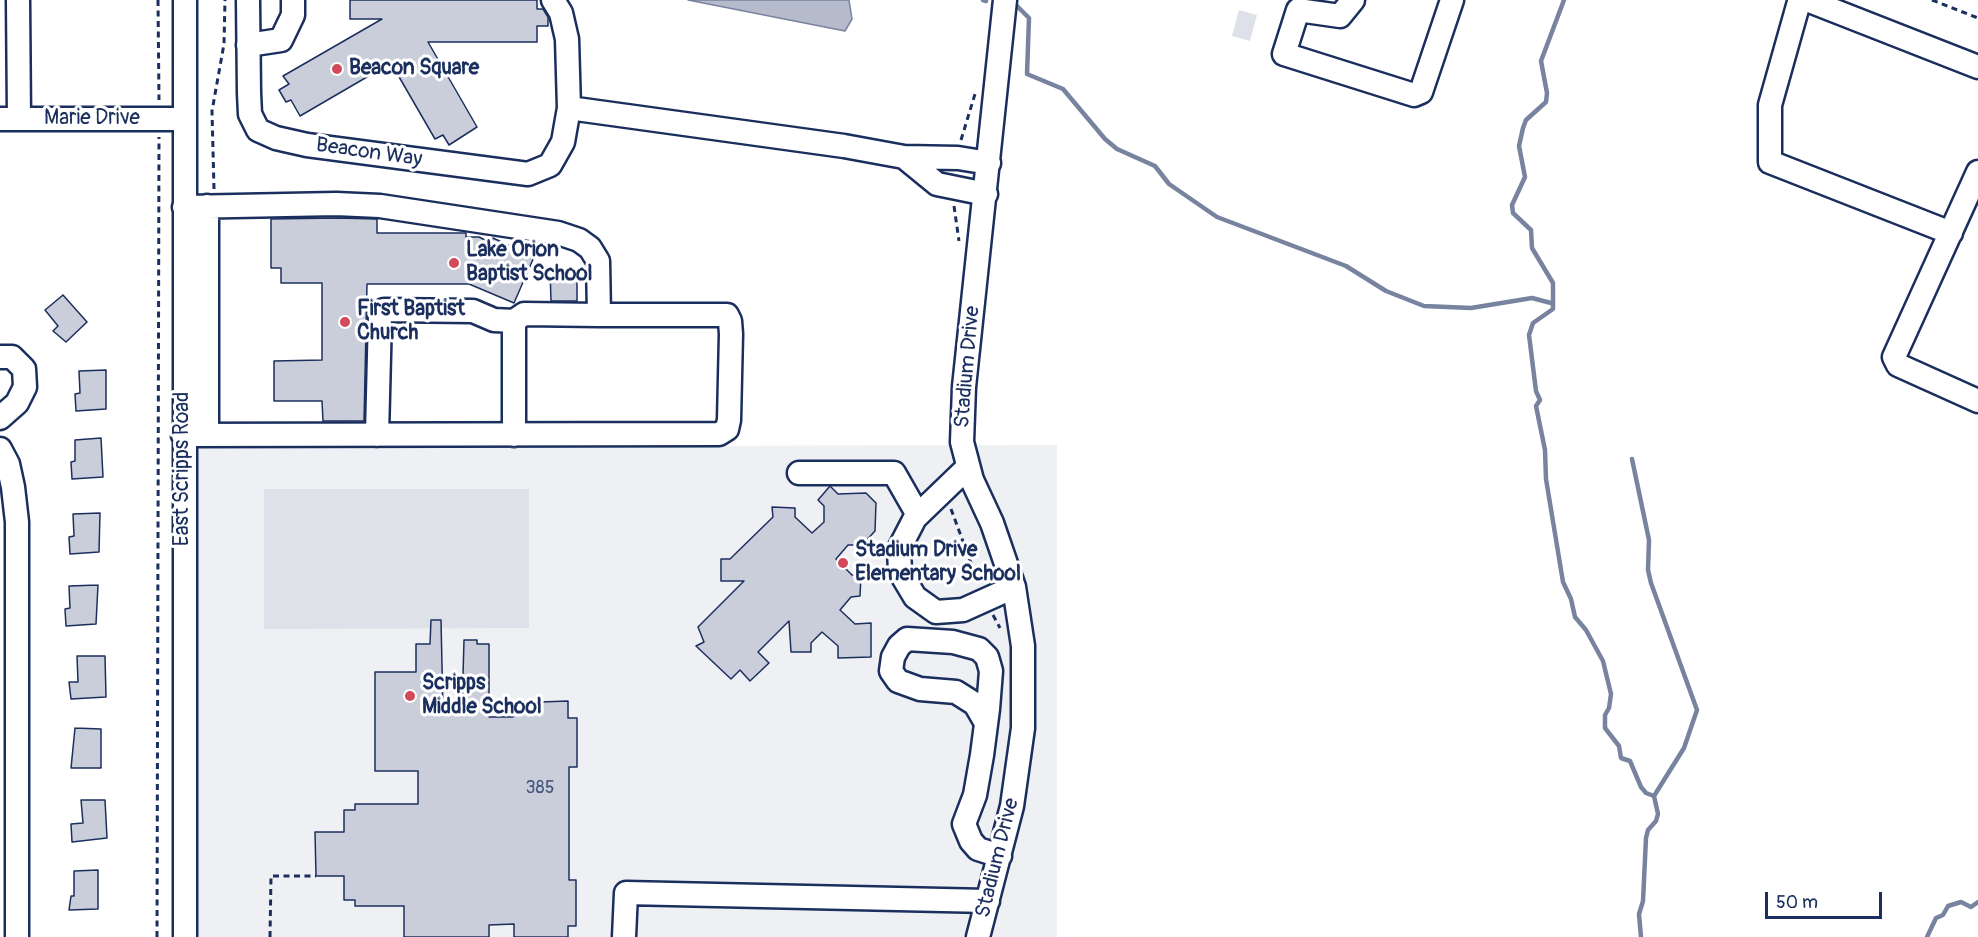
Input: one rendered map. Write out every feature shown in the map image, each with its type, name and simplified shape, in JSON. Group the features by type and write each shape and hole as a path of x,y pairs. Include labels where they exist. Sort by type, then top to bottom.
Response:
{"street":[{"path":"9,119 18,0"},
{"name":"East Scripps Road","path":"184,0 185,937"},
{"name":"Beacon Way","path":"248,0 250,114 258,130 276,138 307,145 528,174 550,165 562,142 569,108 567,39 561,13 553,0"},
{"path":"248,45 281,40 293,15 293,0"},
{"name":"Stadium Drive","path":"978,937 1012,806 1023,728 1023,646 1014,587 968,467 962,442 964,387 1005,0"},
{"path":"1353,0 1340,16 1298,10 1284,54 1417,95 1452,0"},
{"path":"1951,233 1770,162 1770,105 1799,2 1807,0 1978,67"},
{"path":"569,108 789,138 904,157 958,158 989,163"},
{"name":"Marie Drive","path":"9,119 184,119"},
{"path":"904,157 937,184 986,194"},
{"path":"1978,172 1894,357 1898,365 1978,401"},
{"path":"184,207 336,204 380,206 558,233 579,240 590,248 598,261 599,315"},
{"path":"207,207 207,435"},
{"path":"183,435 377,435 514,435 719,434 727,429 730,321 727,315 524,314 514,321 494,320 473,311 384,310 380,315 377,435"},
{"path":"514,321 514,435"},
{"path":"0,357 12,357 24,369 25,387 17,403 0,418"},
{"path":"0,450 8,464 17,522 8,790 17,937"},
{"path":"968,467 918,515 899,549 900,572 915,597 936,612 963,610 1014,587"},
{"path":"799,473 894,473 918,515"},
{"path":"986,723 975,704 956,693 920,689 898,681 891,671 893,657 899,646 907,639 920,639 979,649 987,657 991,671 986,723 975,795 964,824 971,841 978,849 999,856"},
{"path":"624,937 626,893 988,901"}],"path":[{"path":"157,937 158,0"},
{"path":"1932,0 1978,18"},
{"path":"270,937 271,876 316,876"}],"shaded area":[{"path":"1239,10 1257,15 1250,41 1232,36"},
{"name":"Scripps Middle School","path":"1057,445 1057,937 193,937 194,447"},
{"path":"264,489 529,489 529,628 264,629"}],"water":[{"path":"688,0 849,0 852,19 845,31"}],"building":[{"name":"Beacon Square","path":"350,0 537,0 537,9 543,9 548,17 548,26 537,26 537,42 428,42 477,127 449,145 443,135 435,139 391,63 300,116 291,100 286,102 279,90 289,84 283,76 382,19 350,19"},
{"name":"First Baptist Church","path":"271,219 377,219 377,233 466,233 466,237 479,237 491,243 493,238 534,257 514,303 469,284 367,284 364,421 323,421 322,401 274,401 274,361 322,360 322,283 281,283 281,268 271,268"},
{"path":"550,270 577,270 577,301 551,301"},
{"path":"63,295 87,322 66,342 53,331 58,326 45,310"},
{"path":"106,370 106,409 76,411 75,394 80,393 79,371"},
{"path":"101,438 103,477 72,479 71,462 75,461 75,440"},
{"path":"830,486 838,494 866,493 876,503 875,531 862,545 848,545 836,559 852,575 861,575 860,596 851,597 840,610 855,624 871,623 871,657 838,658 838,646 822,632 811,643 811,652 791,652 789,621 758,652 769,663 750,681 740,670 731,679 696,646 704,642 698,627 744,581 721,581 721,559 730,559 773,517 772,507 795,508 795,517 812,533 824,522 824,506 818,500"},
{"path":"100,513 99,552 70,554 69,537 74,536 73,514"},
{"path":"98,585 96,624 66,626 65,609 70,608 69,586"},
{"name":"Scripps Middle School","path":"431,620 441,620 443,711 462,711 464,640 477,640 477,644 489,644 489,717 513,717 513,703 568,701 568,718 577,718 577,767 569,767 569,880 576,880 576,926 568,926 568,937 514,937 514,924 489,925 489,937 404,937 404,906 355,906 355,900 344,900 344,876 316,876 315,832 344,832 344,810 355,810 355,804 418,804 418,771 375,771 375,672 416,672 416,644 430,644"},
{"path":"77,656 105,656 106,697 71,699 69,682 78,682"},
{"path":"75,728 101,729 101,768 71,768"},
{"path":"81,800 105,800 107,838 72,842 71,824 83,823"},
{"path":"98,870 98,909 69,910 71,896 74,896 74,871"}],"waterway":[{"path":"1564,0 1541,61 1547,93 1546,102 1526,120 1523,128 1519,146 1525,177 1512,205 1513,213 1531,230 1532,248 1553,283 1553,309 1533,323 1529,335 1536,391 1540,400 1536,406 1545,450 1546,479 1563,582 1571,599 1575,617 1586,630 1603,661 1611,694 1609,708 1605,715 1605,728 1619,746 1621,758 1630,761 1641,787 1646,793 1654,796"},
{"path":"1017,6 1029,18 1027,74 1063,89 1105,139 1117,149 1155,166 1169,184 1217,217 1346,266 1386,291 1424,306 1471,308 1532,298 1551,303"},
{"path":"1632,459 1649,540 1648,570 1651,583 1697,710 1684,748 1654,796 1658,814 1646,838 1643,901 1639,914 1641,937"},
{"path":"1927,937 1936,918 1943,915 1948,906 1961,902 1971,907 1978,902"}],"place":[{"name":"Beacon Square","path":"337,69"},
{"name":"Lake Orion Baptist School","path":"454,263"},
{"name":"First Baptist Church","path":"345,322"},
{"name":"Stadium Drive Elementary School","path":"843,563"},
{"name":"Scripps Middle School","path":"410,696"}]}
